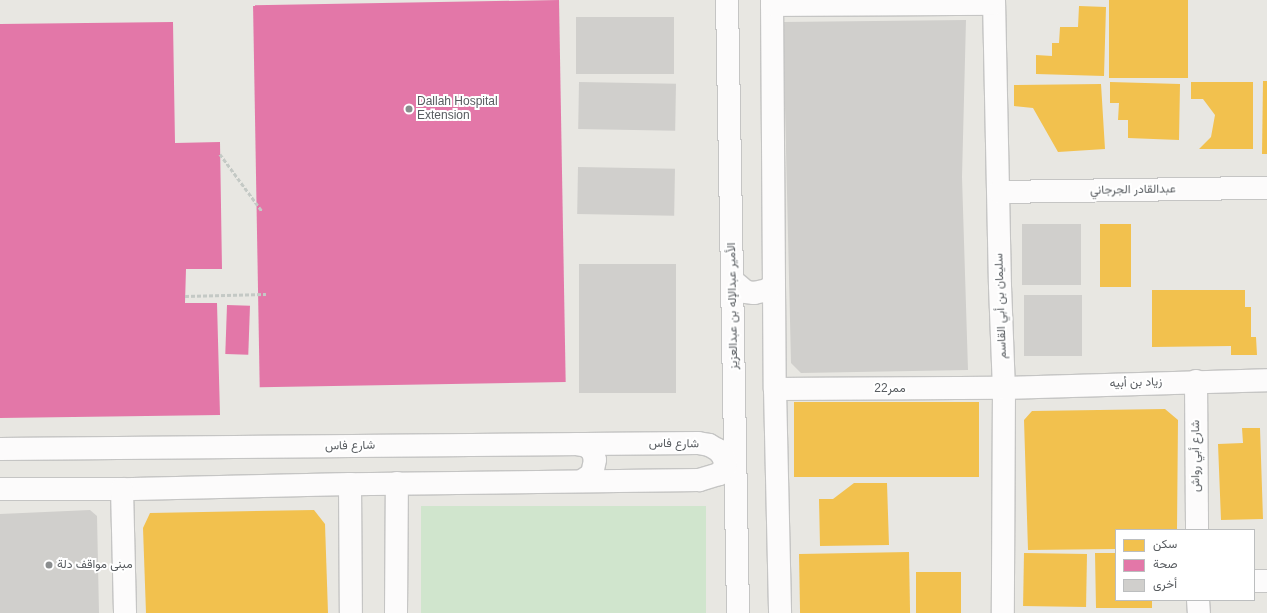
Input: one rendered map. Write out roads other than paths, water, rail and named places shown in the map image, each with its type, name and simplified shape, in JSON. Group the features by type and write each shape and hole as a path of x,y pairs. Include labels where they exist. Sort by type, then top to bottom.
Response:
{"street":[{"name":"الأمير عبدالإله بن عبدالعزيز","path":"727,0 738,613"},
{"path":"780,613 774,314 772,3 994,2"},
{"name":"سليمان بن أبي القاسم","path":"994,2 1000,286 1004,388 1003,613"},
{"name":"عبدالقادر الجرجاني","path":"999,192 1267,188"},
{"path":"733,281 746,292 754,293 768,290 774,283"},
{"path":"733,309 749,300 765,305 774,314"},
{"name":"زياد بن أبيه","path":"1004,388 1267,380"},
{"name":"شارع أبي رواش","path":"1196,381 1197,529"},
{"name":"ممر22","path":"775,389 1004,388"},
{"name":"شارع فاس","path":"0,449 698,443 709,445 718,450 725,461 726,466 719,474 699,480 397,483 122,489 0,489"},
{"path":"576,444 587,446 594,452 595,460 592,474 582,481"},
{"path":"396,613 397,483"},
{"path":"350,484 351,613"},
{"path":"122,489 125,613"},
{"path":"350,516 354,505 363,497 375,495 387,499 394,509 396,521"},
{"path":"1255,581 1267,581"},
{"path":"1198,601 1199,613"}],"place":[{"name":"Dallah Hospital Extension","path":"409,109"},
{"name":"مبنى مواقف دلة","path":"49,565"}]}
